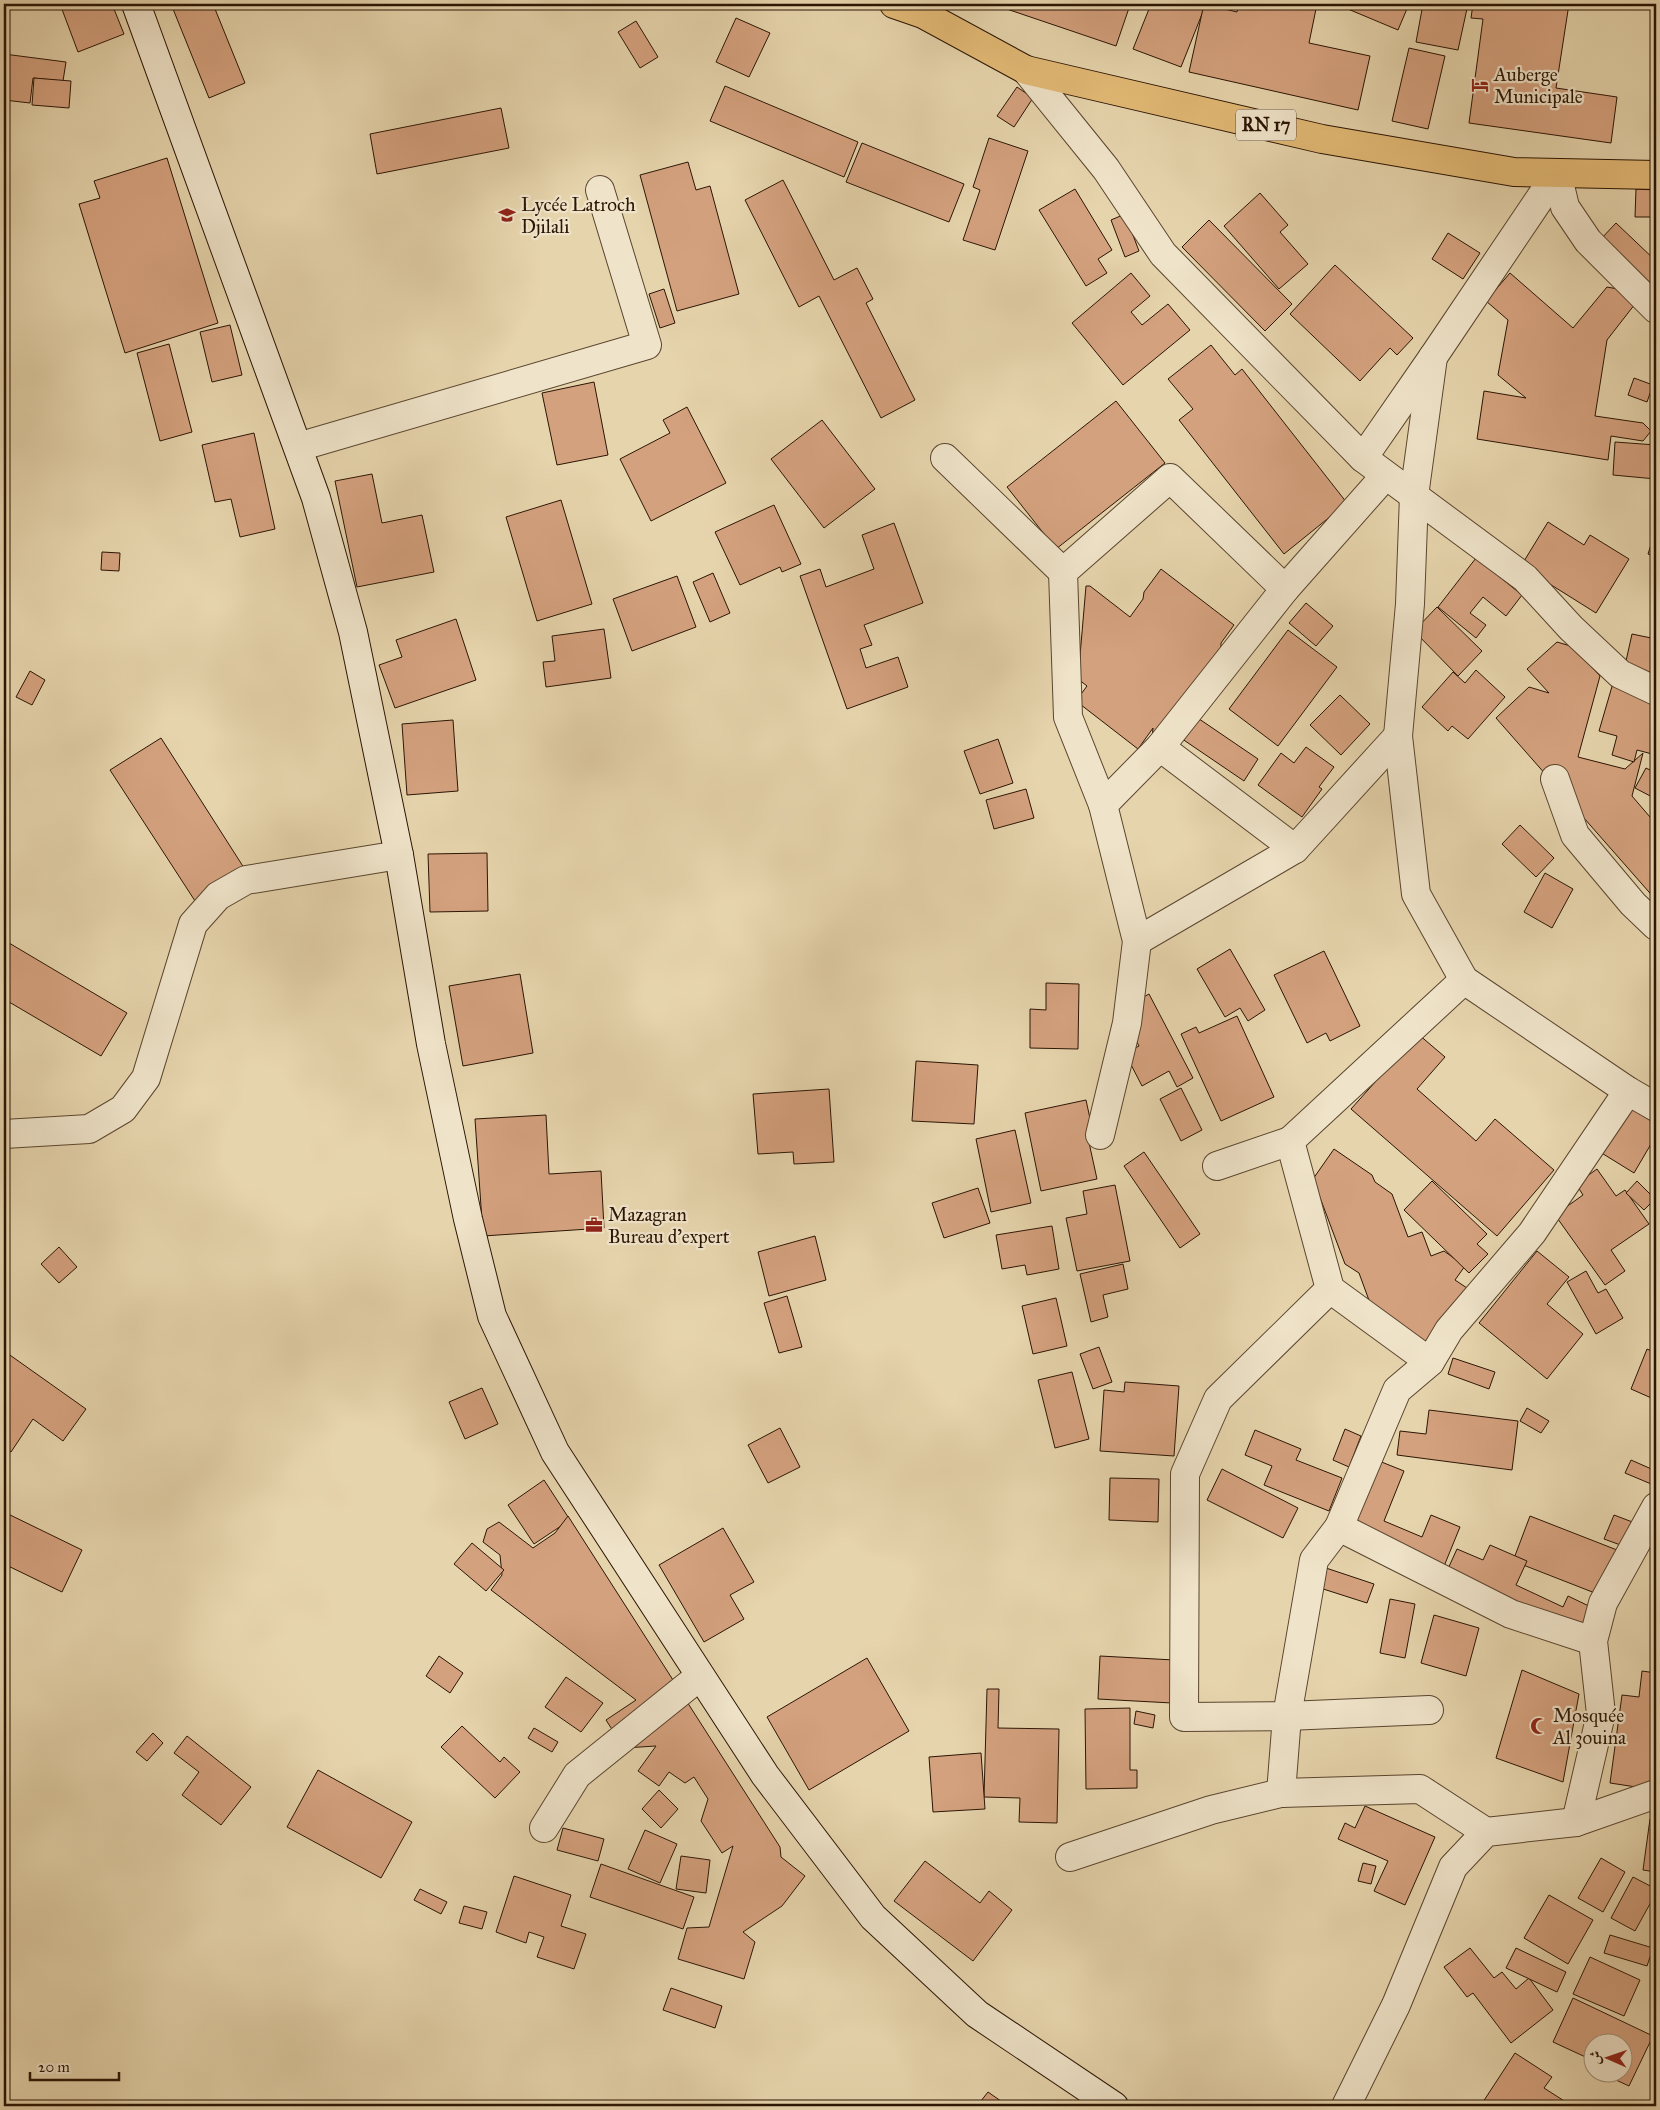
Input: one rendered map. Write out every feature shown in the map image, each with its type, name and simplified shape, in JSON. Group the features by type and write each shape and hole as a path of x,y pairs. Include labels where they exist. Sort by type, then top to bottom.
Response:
{"main road":[{"name":"RN 17","path":"894,4 926,9 1026,70 1322,139 1514,172 1656,175"}],"street":[{"path":"136,4 316,498 353,632 399,855 431,1044 468,1219 492,1316 556,1452 765,1775 873,1917 977,2014 1114,2106"},
{"path":"1026,70 1106,169 1163,254 1363,458 1525,578 1571,628 1620,674 1656,691"},
{"path":"1363,458 1557,173"},
{"path":"1557,173 1565,207 1588,241 1656,310"},
{"path":"298,447 647,345 600,190"},
{"path":"1433,357 1414,496 1410,604 1398,736 1416,894 1464,980 1628,1091 1656,1106"},
{"path":"945,458 1063,572 1068,717 1103,805 1137,941 1127,1023 1100,1136"},
{"path":"1103,805 1160,747 1285,589 1385,476"},
{"path":"1063,572 1170,478 1285,589"},
{"path":"1137,941 1296,849 1398,736"},
{"path":"1160,747 1296,849"},
{"path":"1555,779 1575,835 1633,904 1656,926"},
{"path":"4,1134 89,1129 123,1109 146,1078 193,924 218,896 246,880 399,855"},
{"path":"1217,1166 1290,1140 1464,980"},
{"path":"1281,1793 1287,1716 1314,1560 1339,1527 1397,1390 1430,1362 1449,1330 1532,1233 1628,1091"},
{"path":"1290,1140 1330,1289 1430,1362"},
{"path":"1330,1289 1218,1399 1185,1474 1184,1717 1287,1716 1429,1710"},
{"path":"1576,1822 1601,1714 1593,1641 1603,1603 1656,1507"},
{"path":"1339,1527 1511,1614 1593,1641"},
{"path":"544,1828 576,1775 700,1676"},
{"path":"1070,1857 1211,1810 1281,1793 1420,1789 1486,1832 1576,1822 1656,1794"},
{"path":"1346,2106 1396,2005 1453,1867 1486,1832"}],"building":[{"path":"60,4 112,4 124,34 78,52"},
{"path":"171,4 213,4 245,83 209,98"},
{"path":"992,4 1127,4 1130,5 1116,46"},
{"path":"1151,4 1206,4 1181,67 1133,49"},
{"path":"1204,4 1237,12 1239,4 1261,8 1262,4 1317,4 1309,43 1370,56 1358,110 1189,72"},
{"path":"1336,4 1409,4 1398,30"},
{"path":"1423,4 1468,4 1458,50 1416,42"},
{"path":"1473,4 1569,4 1556,88 1617,97 1611,143 1469,123 1483,19 1471,18"},
{"path":"736,18 770,33 749,77 716,62"},
{"path":"636,21 658,57 640,68 618,32"},
{"path":"1409,48 1445,56 1428,129 1392,121"},
{"path":"4,54 66,62 63,81 33,78 30,103 4,100"},
{"path":"34,78 71,81 69,108 32,105"},
{"path":"725,86 858,142 844,177 710,121"},
{"path":"1017,87 1033,98 1014,127 997,116"},
{"path":"501,108 509,148 377,174 370,134"},
{"path":"989,138 1028,151 995,250 963,240 980,190 973,187"},
{"path":"862,143 964,184 949,222 846,182"},
{"path":"167,158 218,323 125,353 79,204 100,198 94,181"},
{"path":"688,162 696,190 710,186 739,294 677,311 640,175"},
{"path":"783,180 834,280 857,268 873,299 866,303 915,400 881,418 819,296 799,307 745,200"},
{"path":"1075,189 1112,250 1098,259 1107,273 1086,286 1039,210"},
{"path":"1636,189 1656,190 1656,217 1635,217"},
{"path":"1260,193 1288,225 1280,232 1308,264 1279,289 1224,226"},
{"path":"1125,214 1139,251 1125,257 1111,220"},
{"path":"1209,220 1292,304 1265,331 1182,247"},
{"path":"1616,223 1656,261 1656,287 1653,291 1600,240"},
{"path":"1448,233 1480,253 1463,279 1432,259"},
{"path":"1335,265 1413,338 1397,355 1390,348 1360,381 1290,314"},
{"path":"1131,273 1150,296 1131,312 1142,325 1168,304 1190,330 1123,385 1072,323"},
{"path":"1510,273 1573,328 1607,287 1618,289 1635,304 1607,340 1595,416 1643,423 1651,431 1643,441 1611,436 1608,460 1477,439 1484,391 1526,398 1498,375 1508,320 1486,301"},
{"path":"664,289 675,323 660,328 649,294"},
{"path":"230,325 242,375 212,382 200,332"},
{"path":"169,344 192,432 160,441 137,353"},
{"path":"1211,345 1235,375 1242,369 1347,503 1284,554 1179,420 1193,409 1168,379"},
{"path":"1656,363 1656,390 1653,390"},
{"path":"1634,378 1653,385 1647,402 1628,395"},
{"path":"594,382 608,455 557,465 542,393"},
{"path":"1116,401 1165,463 1056,549 1007,487"},
{"path":"687,407 726,483 651,521 620,459 670,433 663,420"},
{"path":"822,420 875,489 824,528 771,459"},
{"path":"254,433 275,529 240,537 231,499 215,502 202,445"},
{"path":"1615,442 1656,445 1656,479 1613,475"},
{"path":"372,474 382,523 422,515 434,572 357,587 335,481"},
{"path":"561,500 592,604 537,621 506,517"},
{"path":"774,505 801,564 782,572 780,567 740,585 715,532"},
{"path":"1548,522 1584,545 1590,535 1629,559 1596,613 1521,566"},
{"path":"894,523 923,603 864,625 872,645 860,649 866,668 898,657 908,687 847,709 800,576 820,569 826,587 874,569 862,535"},
{"path":"1656,529 1656,557 1648,554"},
{"path":"102,552 120,553 119,571 101,570"},
{"path":"1476,558 1522,595 1506,616 1483,597 1470,613 1486,625 1476,638 1438,607"},
{"path":"1161,569 1234,625 1221,643 1221,647 1152,738 1153,728 1138,749 1076,701 1087,686 1078,679 1086,586 1090,586 1130,617 1143,599 1144,592"},
{"path":"713,573 730,613 710,622 693,582"},
{"path":"677,576 696,627 632,651 613,599"},
{"path":"1306,603 1333,626 1316,646 1289,623"},
{"path":"1437,607 1482,651 1458,676 1414,631"},
{"path":"456,619 476,680 395,708 379,665 402,657 396,640"},
{"path":"604,629 611,678 546,687 543,662 555,661 552,636"},
{"path":"1288,630 1337,667 1278,746 1229,709"},
{"path":"1632,634 1656,639 1656,677 1624,670"},
{"path":"1557,642 1574,647 1600,676 1578,757 1625,769 1643,753 1632,796 1656,824 1656,900 1496,718 1529,687 1549,693 1527,669"},
{"path":"1476,670 1505,697 1468,739 1452,726 1448,731 1422,707 1453,672 1465,683"},
{"path":"30,671 45,680 32,705 16,697"},
{"path":"1613,683 1656,695 1656,755 1637,750 1634,762 1612,755 1617,736 1599,731"},
{"path":"1340,695 1370,724 1341,755 1310,725"},
{"path":"1186,710 1258,759 1244,781 1172,732"},
{"path":"453,720 458,791 407,795 402,724"},
{"path":"161,738 246,871 197,904 110,770"},
{"path":"998,739 1013,783 980,794 964,751"},
{"path":"1306,747 1334,767 1319,787 1322,789 1302,817 1258,785 1281,753 1294,763"},
{"path":"1646,768 1656,773 1656,799 1635,788"},
{"path":"1026,789 1034,818 994,829 986,800"},
{"path":"1520,825 1554,858 1536,877 1502,844"},
{"path":"487,853 488,911 430,912 428,854"},
{"path":"1545,873 1573,889 1552,928 1524,912"},
{"path":"4,940 127,1013 101,1056 4,999"},
{"path":"1230,949 1265,1010 1248,1021 1240,1008 1225,1017 1197,969"},
{"path":"1324,951 1360,1026 1330,1041 1326,1033 1307,1043 1274,975"},
{"path":"520,974 533,1053 463,1066 449,986"},
{"path":"1046,983 1079,984 1078,1049 1030,1048 1030,1009 1046,1010"},
{"path":"1149,994 1193,1078 1177,1087 1169,1071 1142,1086 1125,1053 1139,1046 1120,1010"},
{"path":"1237,1016 1274,1097 1221,1121 1181,1034 1196,1027 1199,1033"},
{"path":"1418,1034 1445,1057 1417,1089 1476,1141 1495,1119 1554,1170 1497,1236 1351,1109"},
{"path":"916,1061 978,1065 974,1124 912,1121"},
{"path":"1181,1088 1202,1130 1181,1141 1160,1099"},
{"path":"829,1089 834,1162 794,1164 793,1152 758,1154 753,1094"},
{"path":"1086,1100 1094,1137 1088,1138 1097,1179 1041,1191 1025,1113"},
{"path":"1627,1106 1656,1124 1656,1147 1651,1144 1634,1173 1600,1152"},
{"path":"546,1115 549,1174 601,1171 604,1228 483,1236 475,1119"},
{"path":"1015,1130 1031,1203 991,1212 976,1139"},
{"path":"1334,1149 1372,1175 1375,1182 1392,1194 1408,1237 1422,1232 1431,1256 1444,1251 1465,1266 1455,1280 1476,1294 1428,1343 1370,1303 1359,1273 1345,1264 1313,1179"},
{"path":"1144,1152 1200,1234 1180,1248 1124,1166"},
{"path":"1597,1169 1616,1196 1625,1190 1649,1224 1611,1250 1625,1271 1605,1285 1555,1215 1583,1195 1576,1184"},
{"path":"1432,1181 1487,1234 1477,1244 1488,1254 1469,1273 1404,1210"},
{"path":"1637,1181 1655,1199 1644,1210 1626,1193"},
{"path":"1115,1185 1130,1261 1077,1271 1066,1218 1087,1214 1083,1191"},
{"path":"978,1188 990,1223 944,1238 932,1203"},
{"path":"1052,1226 1059,1269 1027,1275 1025,1265 1002,1269 996,1235"},
{"path":"815,1236 826,1280 769,1296 758,1252"},
{"path":"59,1247 77,1267 59,1283 41,1264"},
{"path":"1537,1251 1569,1277 1547,1304 1583,1334 1547,1379 1479,1323"},
{"path":"1123,1264 1128,1289 1103,1295 1108,1317 1091,1322 1080,1274"},
{"path":"1586,1271 1598,1293 1606,1289 1623,1318 1596,1334 1567,1282"},
{"path":"787,1296 802,1347 779,1353 764,1303"},
{"path":"1056,1298 1067,1346 1033,1354 1022,1306"},
{"path":"1099,1347 1112,1382 1093,1389 1080,1354"},
{"path":"1647,1349 1656,1353 1656,1400 1631,1389"},
{"path":"7,1353 86,1409 63,1441 33,1419 11,1452 4,1447 4,1357"},
{"path":"1453,1358 1495,1372 1489,1389 1448,1374"},
{"path":"1072,1372 1089,1439 1055,1448 1038,1380"},
{"path":"1125,1382 1179,1386 1174,1456 1100,1451 1104,1390 1124,1392"},
{"path":"482,1388 498,1424 465,1439 449,1402"},
{"path":"1527,1408 1549,1421 1541,1433 1520,1421"},
{"path":"1429,1410 1518,1421 1512,1470 1397,1455 1400,1431 1426,1434"},
{"path":"780,1428 800,1467 768,1483 748,1445"},
{"path":"1345,1429 1361,1436 1349,1467 1333,1460"},
{"path":"1255,1430 1301,1449 1296,1460 1342,1478 1329,1511 1264,1485 1272,1466 1245,1455"},
{"path":"1631,1460 1656,1471 1656,1486 1625,1473"},
{"path":"1379,1461 1404,1471 1384,1521 1422,1537 1431,1515 1460,1527 1440,1576 1347,1539"},
{"path":"1222,1469 1298,1508 1283,1538 1207,1500"},
{"path":"1110,1478 1159,1479 1158,1522 1109,1520"},
{"path":"544,1480 570,1520 534,1544 508,1505"},
{"path":"4,1512 82,1550 62,1592 4,1564"},
{"path":"1614,1515 1635,1523 1626,1547 1604,1539"},
{"path":"568,1516 780,1847 781,1857 805,1876 782,1906 743,1932 755,1942 744,1979 678,1959 687,1928 709,1927 733,1846 722,1853 701,1821 708,1799 694,1777 685,1783 669,1772 659,1786 638,1771 656,1746 624,1748 606,1720 636,1700 491,1590 502,1575 500,1555 483,1542 487,1529 499,1522 533,1548 555,1533"},
{"path":"1530,1516 1617,1550 1600,1595 1513,1561"},
{"path":"723,1528 754,1582 730,1595 744,1619 704,1642 659,1565"},
{"path":"472,1543 504,1570 486,1591 454,1564"},
{"path":"1490,1545 1527,1561 1516,1585 1563,1607 1568,1596 1593,1608 1577,1645 1441,1584 1457,1549 1483,1560"},
{"path":"1323,1567 1374,1584 1367,1603 1317,1587"},
{"path":"1390,1599 1415,1604 1405,1658 1380,1653"},
{"path":"1434,1615 1479,1628 1466,1676 1421,1663"},
{"path":"439,1656 463,1673 450,1693 426,1676"},
{"path":"1100,1656 1174,1660 1172,1703 1098,1699"},
{"path":"867,1658 909,1731 809,1790 767,1717"},
{"name":"Mosquée Al 3ouina","path":"1522,1670 1579,1694 1563,1782 1496,1758"},
{"path":"1642,1671 1656,1673 1656,1790 1610,1783 1622,1695 1639,1697"},
{"path":"566,1677 603,1703 581,1732 545,1707"},
{"path":"987,1689 999,1689 998,1728 1059,1729 1057,1823 1019,1822 1020,1798 984,1797"},
{"path":"1130,1708 1130,1770 1137,1770 1137,1788 1086,1789 1085,1709"},
{"path":"1136,1711 1155,1715 1153,1728 1134,1724"},
{"path":"462,1726 500,1762 504,1757 520,1772 495,1798 441,1747"},
{"path":"534,1728 558,1742 552,1752 528,1738"},
{"path":"153,1733 163,1743 147,1761 136,1752"},
{"path":"187,1736 251,1787 221,1825 182,1795 199,1772 174,1753"},
{"path":"981,1753 985,1809 933,1812 929,1757"},
{"path":"318,1770 412,1822 381,1878 287,1827"},
{"path":"659,1790 678,1809 661,1828 642,1809"},
{"path":"1365,1806 1435,1837 1405,1905 1374,1891 1388,1861 1338,1839 1345,1823 1355,1828"},
{"path":"1650,1819 1656,1819 1656,1872 1643,1870"},
{"path":"563,1828 604,1839 598,1861 557,1850"},
{"path":"645,1830 677,1844 660,1883 628,1869"},
{"path":"681,1856 710,1860 706,1893 676,1889"},
{"path":"1601,1858 1625,1872 1603,1912 1578,1898"},
{"path":"925,1861 980,1903 989,1891 1012,1910 973,1961 894,1901"},
{"path":"1363,1863 1376,1866 1371,1884 1358,1881"},
{"path":"601,1864 694,1897 683,1929 590,1897"},
{"path":"514,1876 571,1895 561,1926 586,1934 574,1969 537,1957 544,1937 529,1932 526,1943 496,1932"},
{"path":"1633,1877 1656,1889 1656,1893 1635,1931 1611,1918"},
{"path":"420,1889 447,1902 441,1914 414,1900"},
{"path":"1549,1895 1593,1920 1568,1964 1524,1938"},
{"path":"464,1906 487,1912 482,1929 459,1923"},
{"path":"1610,1935 1653,1948 1647,1966 1604,1953"},
{"path":"1470,1948 1494,1978 1502,1972 1516,1989 1529,1978 1553,2010 1511,2043 1473,1993 1467,1997 1444,1967"},
{"path":"1516,1948 1566,1972 1557,1992 1506,1968"},
{"path":"1590,1957 1640,1980 1624,2016 1573,1994"},
{"path":"671,1988 722,2006 715,2028 663,2010"},
{"path":"1573,1998 1653,2036 1632,2080 1632,2032 1582,2032 1582,2055 1553,2042"},
{"path":"1515,2053 1552,2077 1544,2088 1572,2106 1481,2105"},
{"path":"1620,2082 1631,2082 1629,2086"},
{"path":"988,2092 1008,2106 977,2106"}],"place":[{"name":"Auberge Municipale","path":"1480,85"},
{"name":"Lycée Latroch Djilali","path":"507,215"},
{"name":"Mazagran Bureau d'expert","path":"594,1225"},
{"name":"Mosquée Al 3ouina","path":"1539,1726"}]}
